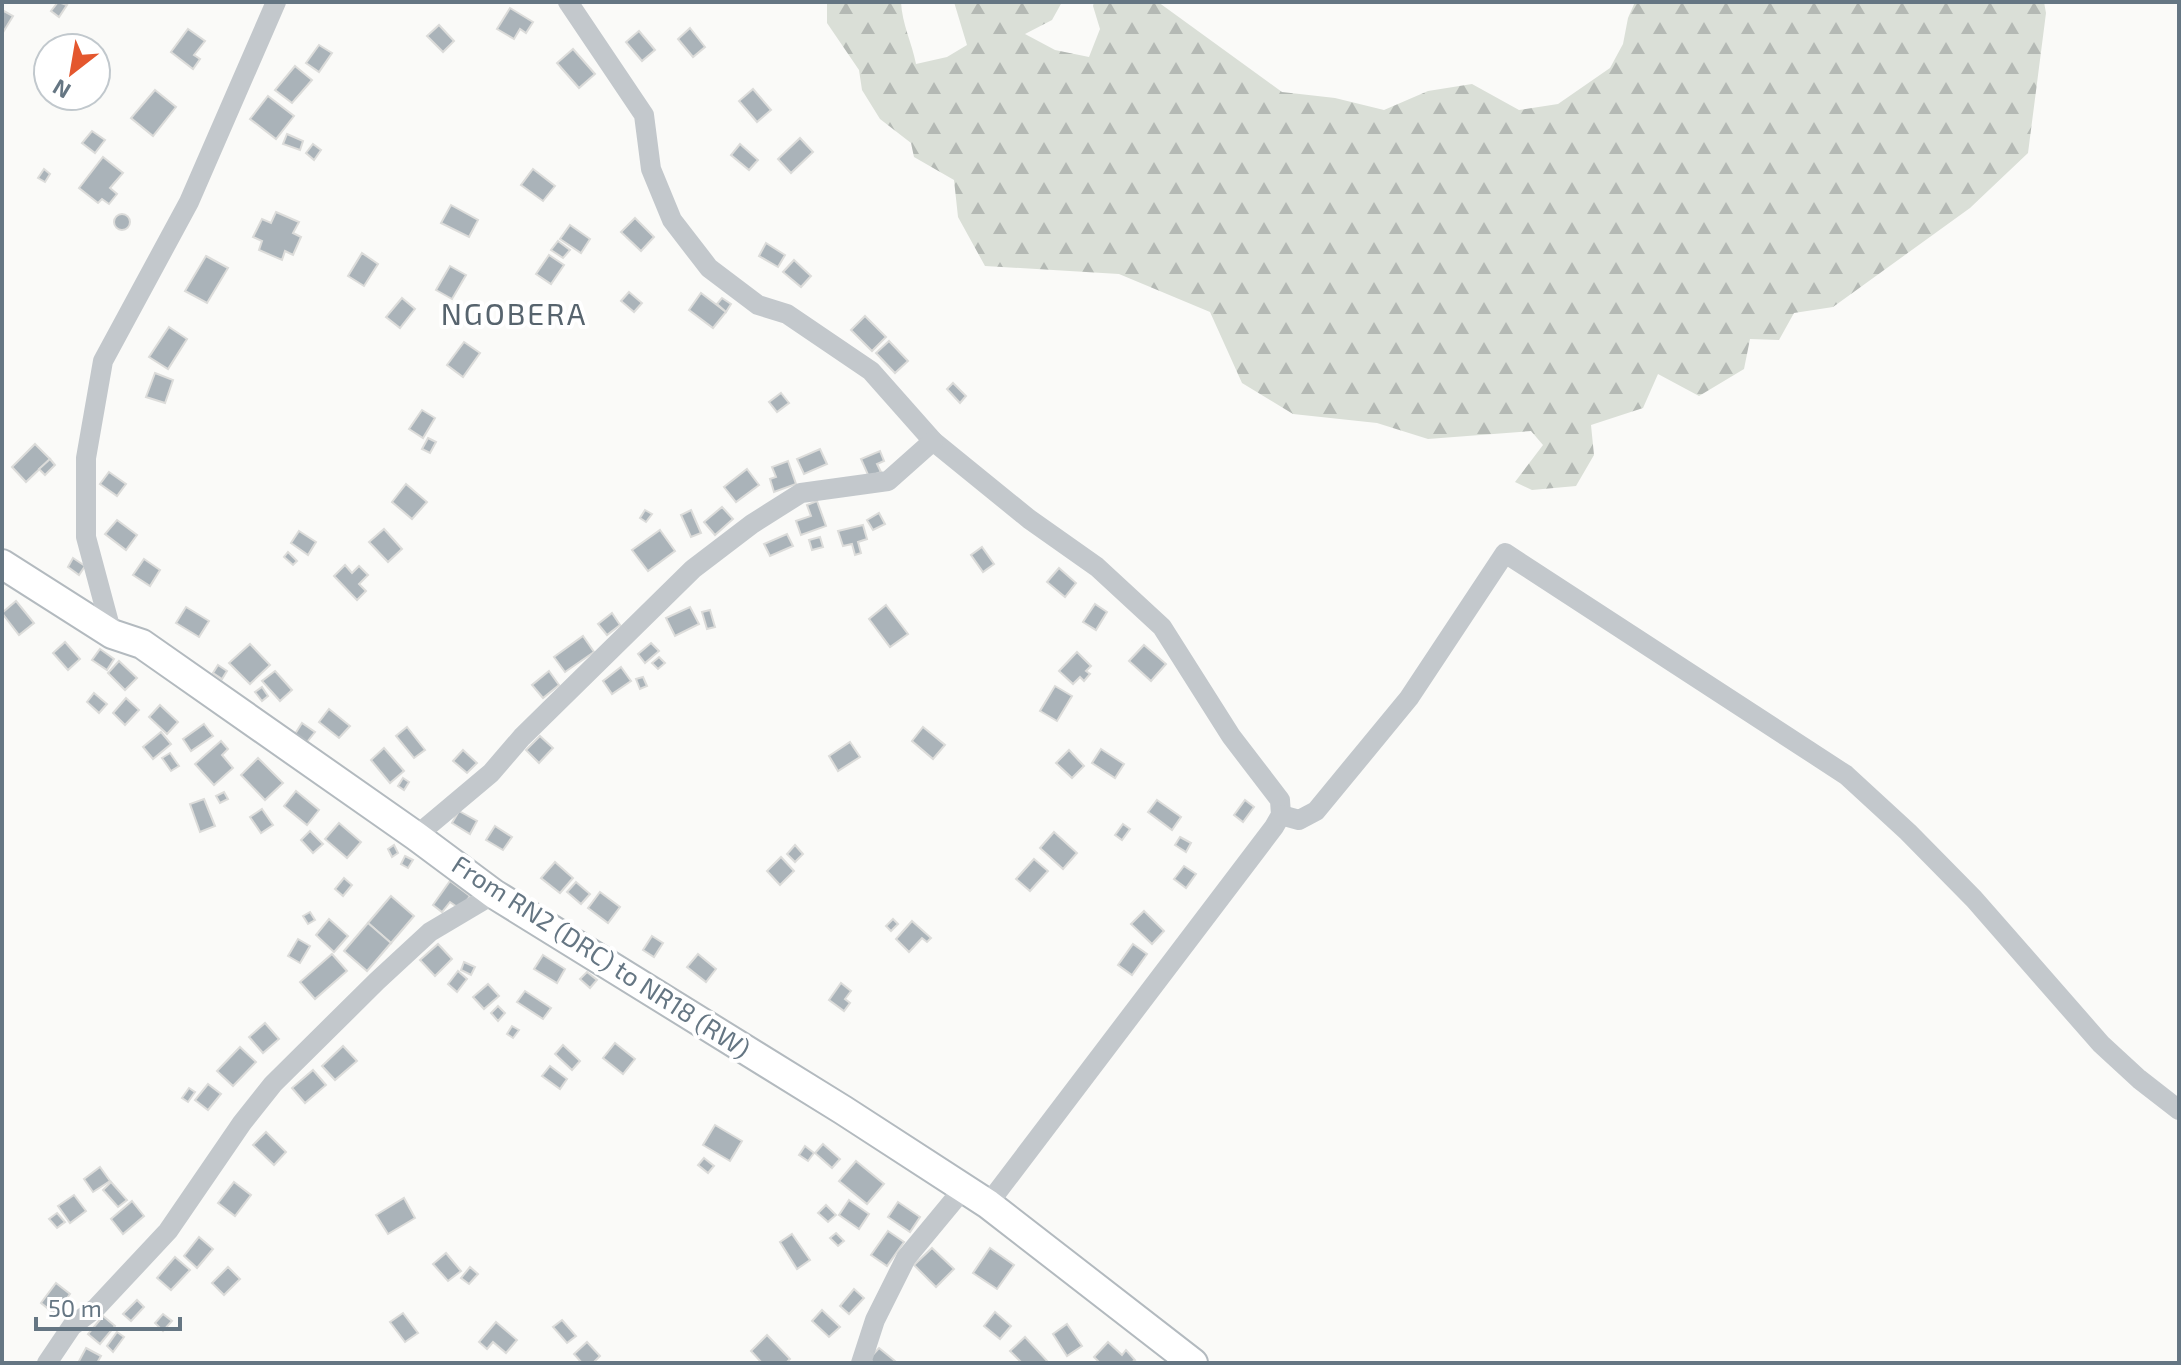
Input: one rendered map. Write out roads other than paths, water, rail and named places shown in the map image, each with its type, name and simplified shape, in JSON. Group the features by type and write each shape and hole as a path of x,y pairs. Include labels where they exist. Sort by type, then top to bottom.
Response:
{"main road":[{"name":"From RN2 (DRC) to NR18 (RW)","path":"2,564 112,634 142,644 494,894 830,1102 988,1204 1193,1363"}],"street":[{"path":"112,634 86,537 86,458 103,361 189,202 276,2"},
{"path":"568,2 644,115 651,169 666,208 709,268 758,305 787,314 871,371 933,441 1029,519 1097,567 1162,627 1231,736 1280,800 1281,815 1114,1041 988,1204"},
{"path":"416,836 491,773 522,737 693,569 752,524 801,493 888,481 933,441"},
{"path":"1281,815 1299,820 1316,811 1409,698 1505,553 1846,775 1974,899 2101,1044 2179,1110"},
{"path":"47,1363 72,1326 96,1308 168,1231 242,1123 273,1084 430,932 494,894"},
{"path":"861,1363 875,1320 906,1258 964,1188"}],"district":[{"name":"NGOBERA","path":"514,315"}]}
